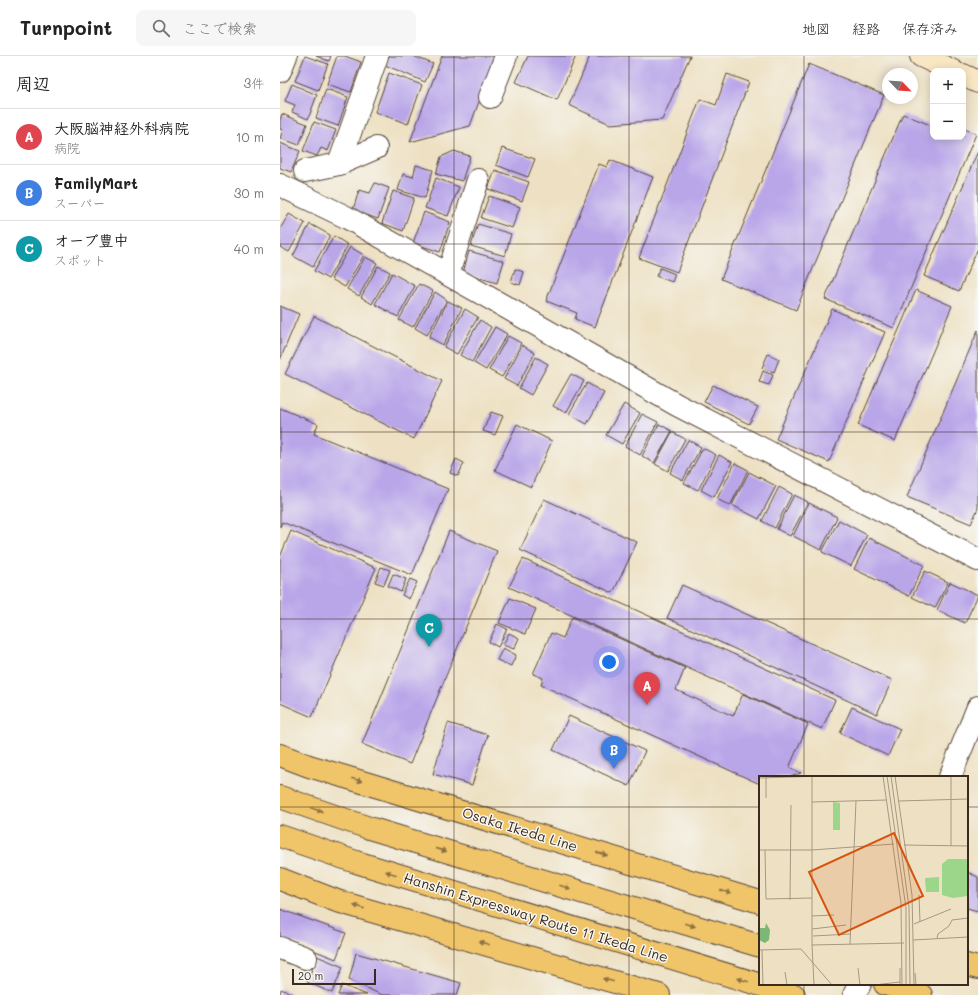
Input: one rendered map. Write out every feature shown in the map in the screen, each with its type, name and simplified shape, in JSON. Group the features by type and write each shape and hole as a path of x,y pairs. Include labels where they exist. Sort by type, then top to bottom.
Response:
{"main road":[{"name":"Osaka Ikeda Line","path":"280,755 309,766 759,902"},
{"path":"280,797 369,828 759,946"},
{"name":"Hanshin Expressway Route 11 Ikeda Line","path":"280,836 356,862 759,984"},
{"path":"280,879 338,901 659,995"},
{"path":"968,965 978,968"},
{"name":"Hanshin Expressway Route 11 Ikeda Line","path":"761,985 794,995"},
{"path":"888,985 921,995"}],"street":[{"path":"280,71 286,56"},
{"path":"339,164 377,56"},
{"path":"490,97 506,56"},
{"path":"921,56 947,68"},
{"path":"966,77 978,82"},
{"path":"305,171 339,164 376,148"},
{"path":"448,274 478,180"},
{"path":"280,185 346,217 676,405 978,560"},
{"path":"950,776 978,707"},
{"path":"280,948 306,958"},
{"path":"854,995 859,985"}],"building":[{"path":"305,56 328,64 318,90 295,81"},
{"path":"316,56 331,56 329,61"},
{"path":"337,56 345,56 361,62 351,92 327,84"},
{"path":"389,56 413,56 433,64 425,82 385,65"},
{"path":"442,56 496,56 470,126 410,142"},
{"path":"528,56 576,56 557,100 516,82"},
{"path":"590,56 690,56 662,120 610,124 569,105"},
{"path":"809,64 882,94 882,100 796,310 721,279"},
{"path":"389,73 422,85 408,124 375,112"},
{"path":"727,74 749,82 677,272 639,258 700,99 716,105"},
{"path":"292,84 317,95 308,119 292,112 295,105 285,101"},
{"path":"326,89 348,97 338,126 316,118"},
{"path":"282,114 307,124 299,145 280,138 283,130 280,129"},
{"path":"903,114 930,125 930,140 966,140 966,129 976,134 894,328 825,299"},
{"path":"314,122 336,130 328,151 321,148 317,156 303,151"},
{"path":"280,143 300,151 291,172 280,168"},
{"path":"502,148 535,159 528,177 496,165"},
{"path":"454,151 470,156 462,181 436,174 441,157"},
{"path":"978,151 978,248 959,291 924,276"},
{"path":"610,160 653,177 595,327 575,319 577,313 546,301 599,164 607,167"},
{"path":"416,165 433,170 425,198 398,190 403,174 413,177"},
{"path":"495,170 529,182 522,201 488,189"},
{"path":"436,178 459,187 448,216 425,208"},
{"path":"375,183 389,188 378,219 353,210 359,190 370,193"},
{"path":"393,191 414,198 403,231 382,223"},
{"path":"489,196 520,207 512,228 481,218"},
{"path":"424,212 450,222 440,252 413,243"},
{"path":"289,214 305,223 289,252 280,247 280,229"},
{"path":"310,224 330,235 313,267 293,256"},
{"path":"478,224 511,234 505,256 471,246"},
{"path":"334,236 348,245 328,279 314,271"},
{"path":"350,247 364,255 345,287 331,279"},
{"path":"469,251 504,261 497,283 463,273"},
{"path":"365,257 377,263 359,296 347,289"},
{"path":"378,266 390,272 372,304 361,297"},
{"path":"660,268 675,274 672,282 656,276"},
{"path":"515,269 524,272 520,285 511,282"},
{"path":"392,273 415,286 398,317 375,304"},
{"path":"419,284 433,291 413,327 399,320"},
{"path":"916,290 952,306 895,441 858,425"},
{"path":"435,292 447,300 427,335 415,328"},
{"path":"448,301 462,308 443,345 429,337"},
{"path":"280,306 299,314 280,360"},
{"path":"465,309 478,317 457,354 444,347"},
{"path":"832,309 885,332 829,462 776,439"},
{"path":"314,316 442,381 414,439 285,374"},
{"path":"480,320 491,327 472,362 460,355"},
{"path":"495,327 507,334 486,370 474,363"},
{"path":"978,330 978,508 971,524 907,497"},
{"path":"508,336 521,343 502,377 489,370"},
{"path":"522,345 535,353 517,386 504,379"},
{"path":"768,354 779,359 774,372 762,368"},
{"path":"536,357 548,364 531,395 519,388"},
{"path":"763,371 773,375 769,385 759,382"},
{"path":"571,374 584,381 566,413 553,406"},
{"path":"587,383 604,393 587,424 569,414"},
{"path":"713,385 758,407 749,424 704,402"},
{"path":"624,404 640,413 622,444 606,435"},
{"path":"280,408 318,424 314,434 448,489 412,575 282,522 280,527"},
{"path":"491,412 503,416 495,435 483,431"},
{"path":"642,414 658,422 640,455 625,446"},
{"path":"517,424 552,441 531,487 495,470"},
{"path":"659,424 672,431 654,463 642,456"},
{"path":"672,432 685,439 668,471 655,464"},
{"path":"688,440 701,447 683,480 670,473"},
{"path":"703,448 716,455 698,490 684,483"},
{"path":"719,455 732,462 714,497 701,490"},
{"path":"456,459 464,463 458,476 450,473"},
{"path":"735,463 748,470 730,506 717,499"},
{"path":"749,472 776,486 759,519 732,505"},
{"path":"779,487 792,494 775,528 762,521"},
{"path":"794,495 808,502 790,536 777,529"},
{"path":"544,499 637,542 613,593 520,550"},
{"path":"809,503 837,517 821,550 793,536"},
{"path":"839,520 867,535 851,566 822,552"},
{"path":"291,531 376,568 312,717 280,703 280,557"},
{"path":"449,531 497,551 410,764 362,744"},
{"path":"869,538 924,565 909,596 854,569"},
{"path":"523,559 835,700 822,729 509,587"},
{"path":"381,567 390,570 384,585 375,582"},
{"path":"925,571 948,582 935,608 912,597"},
{"path":"393,574 406,579 401,592 388,586"},
{"path":"410,579 417,582 409,599 402,595"},
{"path":"950,582 978,595 965,623 937,610"},
{"path":"682,585 892,680 877,714 667,618"},
{"path":"510,598 536,609 525,634 499,623"},
{"path":"572,617 685,668 676,690 733,716 743,694 808,724 789,768 801,773 793,776 759,776 759,784 541,685 543,678 533,674 551,633 563,638"},
{"path":"497,624 507,629 498,647 489,642"},
{"path":"509,633 519,638 514,649 503,645"},
{"path":"503,648 516,655 511,666 497,660"},
{"path":"852,707 900,729 888,756 840,733"},
{"path":"569,716 645,751 629,786 553,750"},
{"path":"448,723 488,735 472,785 433,774"},
{"path":"968,872 978,877 978,911 968,908"},
{"path":"280,909 346,933 336,959 280,937"},
{"path":"356,953 461,983 457,995 382,995 349,980"},
{"path":"317,956 343,967 332,993 307,982"},
{"path":"342,985 367,995 338,995"},
{"path":"281,989 295,995 280,995"}],"place":[{"name":"オーブ豊中","path":"429,647"},
{"name":"大阪脳神経外科病院","path":"647,705"},
{"name":"FamilyMart","path":"614,769"}]}
